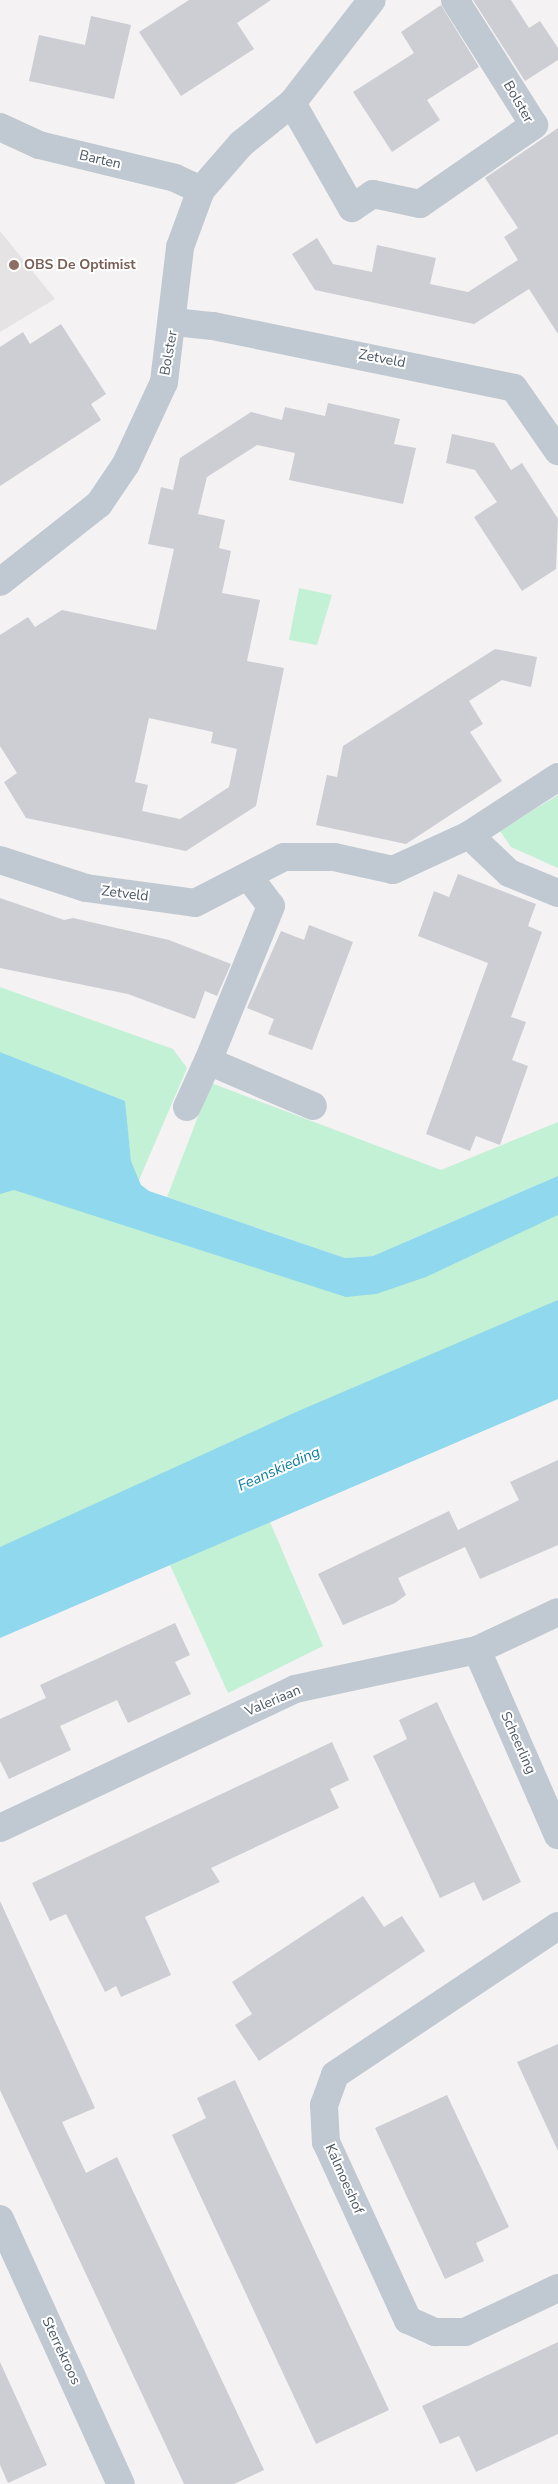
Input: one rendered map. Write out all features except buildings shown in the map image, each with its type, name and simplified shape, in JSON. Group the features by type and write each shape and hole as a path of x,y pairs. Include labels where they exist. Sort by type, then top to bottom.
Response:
{"street":[{"name":"Bolster","path":"0,582 99,504 126,464 164,382 174,322 180,247 201,190 242,144 292,103 372,0"},
{"name":"Bolster","path":"292,103 352,208 373,194 420,204 534,125 455,0"},
{"name":"Barten","path":"0,127 39,145 175,178 201,190"},
{"name":"Zetveld","path":"174,322 213,326 514,388 558,451"},
{"name":"Zetveld","path":"0,860 86,888 195,903 292,856 334,857 393,870 469,835 558,777"},
{"path":"469,835 509,873 558,893"},
{"path":"188,1107 271,906 249,877"},
{"path":"208,1062 312,1106"},
{"name":"Valeriaan","path":"0,1828 296,1689 477,1650 558,1612"},
{"name":"Scheerling","path":"477,1650 558,1835"},
{"name":"Kalmoeshof","path":"558,1926 335,2075 324,2105 326,2142 408,2320 436,2332 465,2332 558,2288"},
{"name":"Sterrekroos","path":"0,2219 121,2484"}],"shaded area":[{"name":"OBS De Optimist","path":"0,231 55,299 0,332"}],"green space":[{"path":"299,588 332,595 317,645 289,640"},
{"path":"558,795 558,868 511,847 500,831"},
{"path":"0,987 173,1049 187,1068 139,1180 131,1161 124,1101 0,1052"},
{"path":"0,1077 131,1197 355,1276 558,1188 558,1308 0,1555"},
{"path":"211,1083 441,1170 558,1122 558,1176 373,1256 345,1258 167,1197"},
{"path":"270,1522 323,1646 228,1693 170,1565"}],"water":[{"path":"0,1052 125,1101 131,1161 141,1185 149,1191 345,1258 373,1256 558,1176 558,1215 426,1277 376,1294 346,1297 14,1190 0,1194"},
{"name":"Feanskieding","path":"558,1300 558,1399 0,1638 0,1547 296,1412"}],"place":[{"name":"OBS De Optimist","path":"14,265"}]}
